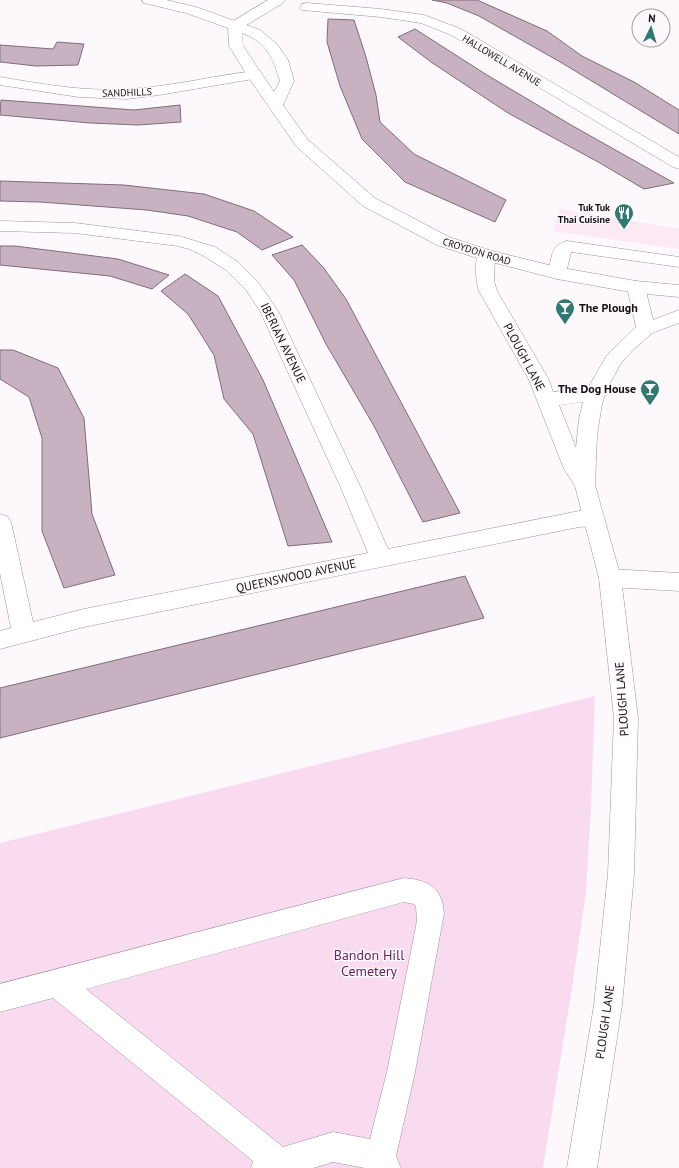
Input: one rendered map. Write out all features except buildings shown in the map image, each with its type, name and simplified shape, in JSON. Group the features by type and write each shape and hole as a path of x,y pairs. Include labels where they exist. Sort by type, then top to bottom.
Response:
{"main road":[{"path":"149,0 191,10 255,33 272,47 282,60 287,81 276,105"},
{"path":"235,26 278,0"},
{"name":"HALLOWELL AVENUE","path":"305,7 381,13 424,20 456,32 679,164"},
{"name":"CROYDON ROAD","path":"235,26 236,46 254,75 302,143 330,169 370,202 443,241 486,255 557,273 636,287 679,291"},
{"name":"SANDHILLS","path":"0,81 62,90 109,94 145,92 191,86 221,79 254,75"},
{"name":"IBERIAN AVENUE","path":"0,226 75,228 195,244 225,260 242,274 257,290 269,311 351,488 381,558"},
{"path":"557,273 563,248 567,246 679,262"},
{"name":"PLOUGH LANE","path":"486,255 485,280 488,291 539,380 574,469 585,485 610,578 626,718 621,874 608,1005 582,1168"},
{"path":"636,287 646,329"},
{"path":"585,485 589,415 594,393 614,358 646,329 679,316"},
{"path":"546,399 576,397 594,393"},
{"name":"QUEENSWOOD AVENUE","path":"0,640 84,618 579,519 594,518"},
{"path":"0,522 24,634"},
{"path":"610,578 679,582"},
{"path":"0,998 404,890 417,891 428,898 432,907 383,1162 333,1147 271,1166 57,983"}],"shaded area":[{"path":"560,209 679,229 679,249 553,231"}],"green space":[{"name":"Bandon Hill Cemetery","path":"595,696 586,892 543,1168 0,1168 0,843"}],"place":[{"name":"Tuk Tuk Thai Cuisine","path":"624,230"},
{"name":"The Plough","path":"565,325"},
{"name":"The Dog House","path":"650,406"}]}
